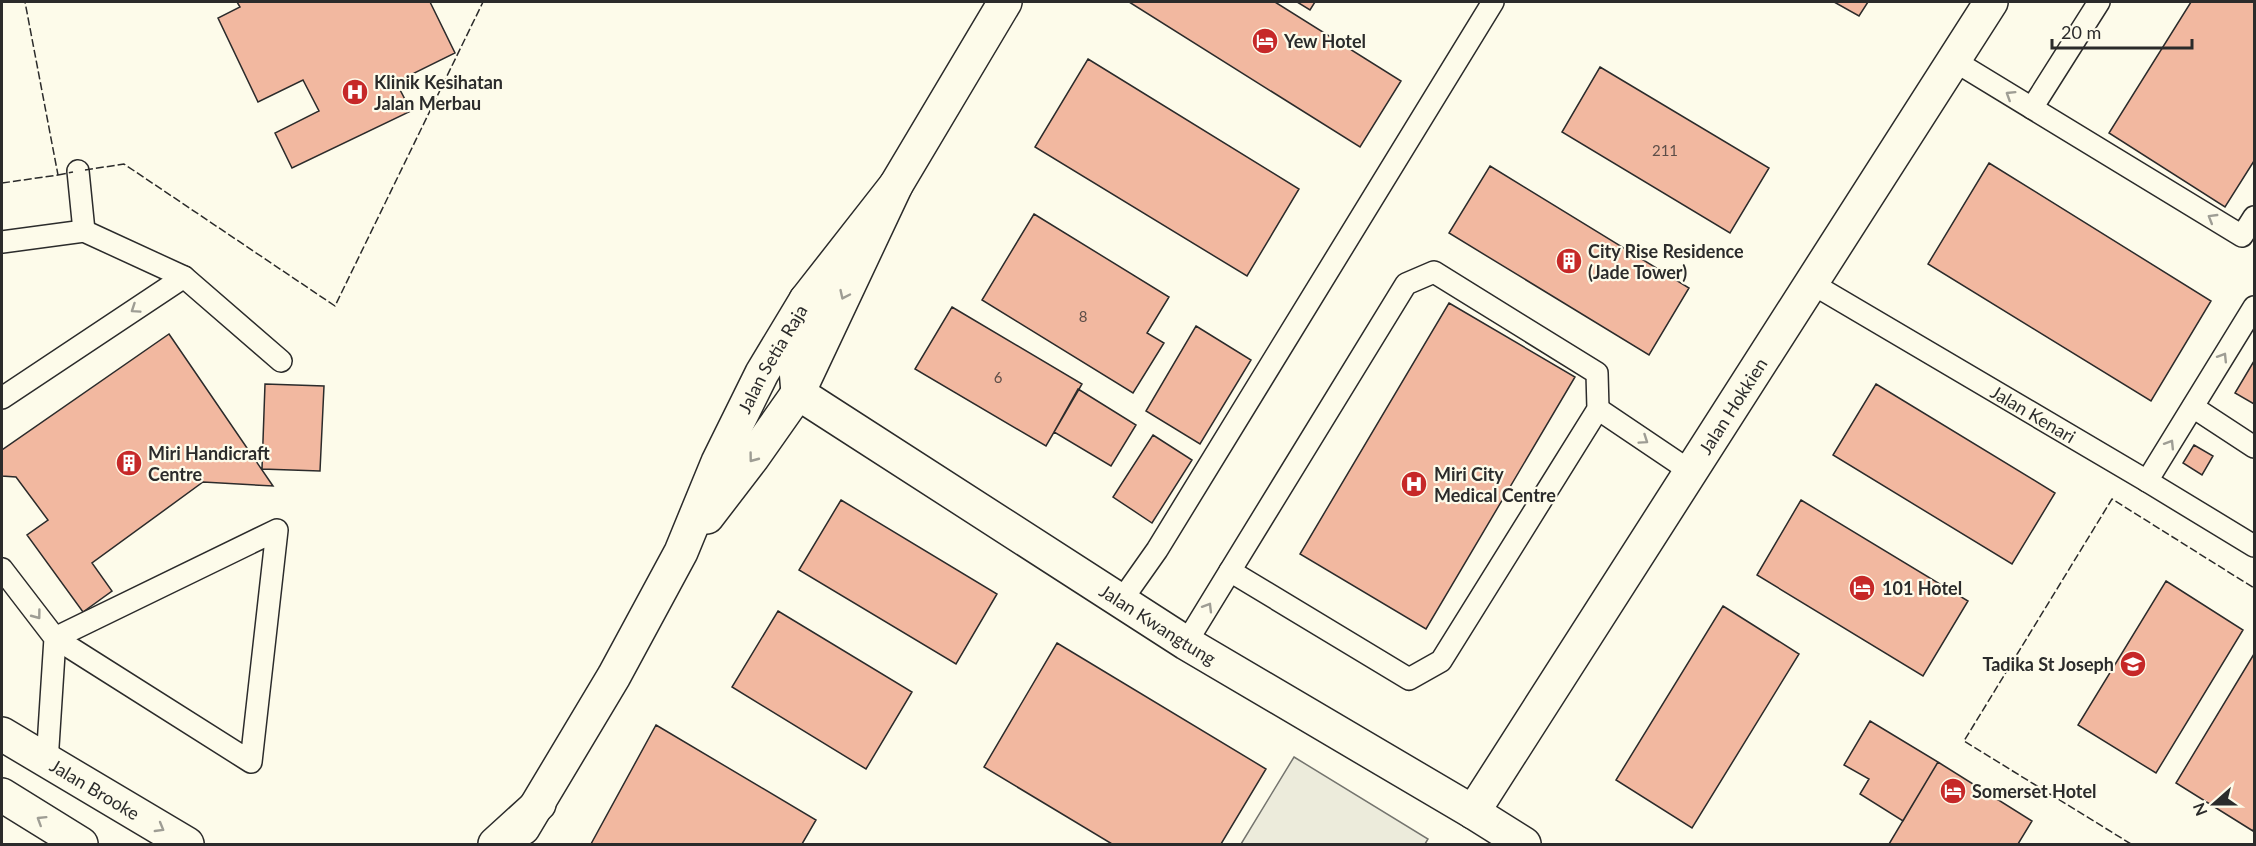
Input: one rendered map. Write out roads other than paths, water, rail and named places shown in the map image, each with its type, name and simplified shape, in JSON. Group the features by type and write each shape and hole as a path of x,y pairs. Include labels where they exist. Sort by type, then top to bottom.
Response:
{"street":[{"name":"Jalan Setia Raja","path":"681,552 798,393 896,185 1005,2"},
{"name":"Jalan Hokkien","path":"1473,812 1991,2"},
{"name":"Jalan Setia Raja","path":"513,844 614,676 681,552 718,462 762,373 806,300 896,185"},
{"path":"718,462 749,422 798,393 795,357 806,300"},
{"name":"Jalan Kwangtung","path":"798,393 1186,643 1524,844"},
{"name":"Jalan Brooke","path":"2,734 188,844"},
{"path":"2,795 81,844"},
{"path":"495,844 539,804"},
{"path":"530,844 539,804"}],"lane":[{"path":"1121,601 1157,550 1493,2"},
{"path":"2031,108 2099,2"},
{"path":"1953,60 2242,236 2254,217"},
{"path":"78,171 84,231"},
{"path":"2,242 84,231 184,277 281,362"},
{"path":"1186,643 1230,571 1406,284 1434,273 1598,373 1598,409 1441,661 1409,679 1230,571"},
{"path":"2,398 184,277"},
{"name":"Jalan Kenari","path":"1811,283 2254,546"},
{"path":"2147,481 2254,307"},
{"path":"2193,407 2254,447"},
{"path":"1598,409 1690,471"},
{"path":"2,568 55,638 251,762 277,530 55,638"},
{"path":"47,762 55,638"}],"place":[{"name":"Yew Hotel","path":"1265,41"},
{"name":"Klinik Kesihatan Jalan Merbau","path":"355,92"},
{"name":"City Rise Residence (Jade Tower)","path":"1569,261"},
{"name":"Miri Handicraft Centre","path":"129,463"},
{"name":"Miri City Medical Centre","path":"1414,484"},
{"name":"101 Hotel","path":"1862,588"},
{"name":"Tadika St Joseph","path":"2133,664"},
{"name":"Somerset Hotel","path":"1953,791"}]}
